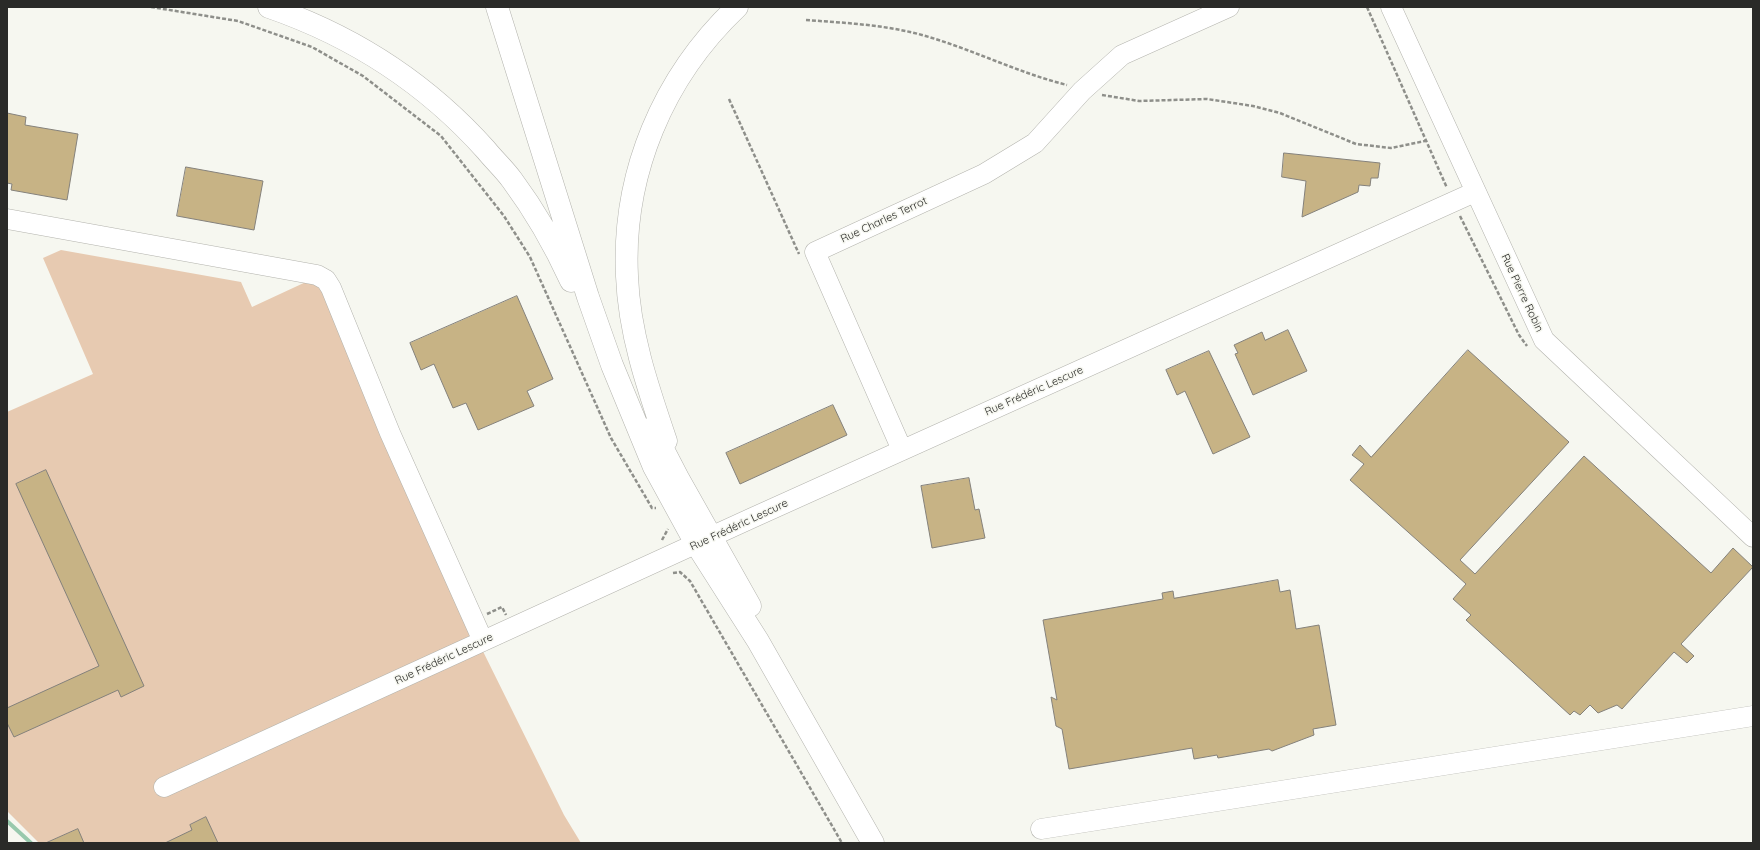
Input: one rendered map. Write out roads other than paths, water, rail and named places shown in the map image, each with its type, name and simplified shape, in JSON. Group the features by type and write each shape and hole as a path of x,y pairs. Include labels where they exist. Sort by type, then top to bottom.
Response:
{"highway":[{"path":"269,7 320,27 372,54 438,102 475,138 512,179 549,239 612,365"},
{"path":"496,7 515,49 609,328 671,482 707,549 712,554 747,610 761,625 885,843"},
{"path":"508,7 515,49 588,297 612,365 654,467 671,482"},
{"path":"671,482 632,320 627,277 630,208 643,153 664,104 688,63 705,41 737,7"},
{"path":"704,541 714,576 758,641 873,843"}],"street":[{"name":"Rue Charles Terrot","path":"902,450 815,252 984,174 1035,143 1082,91 1122,55 1229,7"},
{"name":"Rue Pierre Robin","path":"1392,7 1475,192 1544,340 1753,537"},
{"name":"Rue Frédéric Lescure","path":"164,787 664,560 902,450 1475,192"},
{"path":"7,219 317,275 326,280 331,288 390,433 483,641"},
{"path":"1041,829 1753,716"}],"waterway":[{"path":"7,821 31,843"}]}
